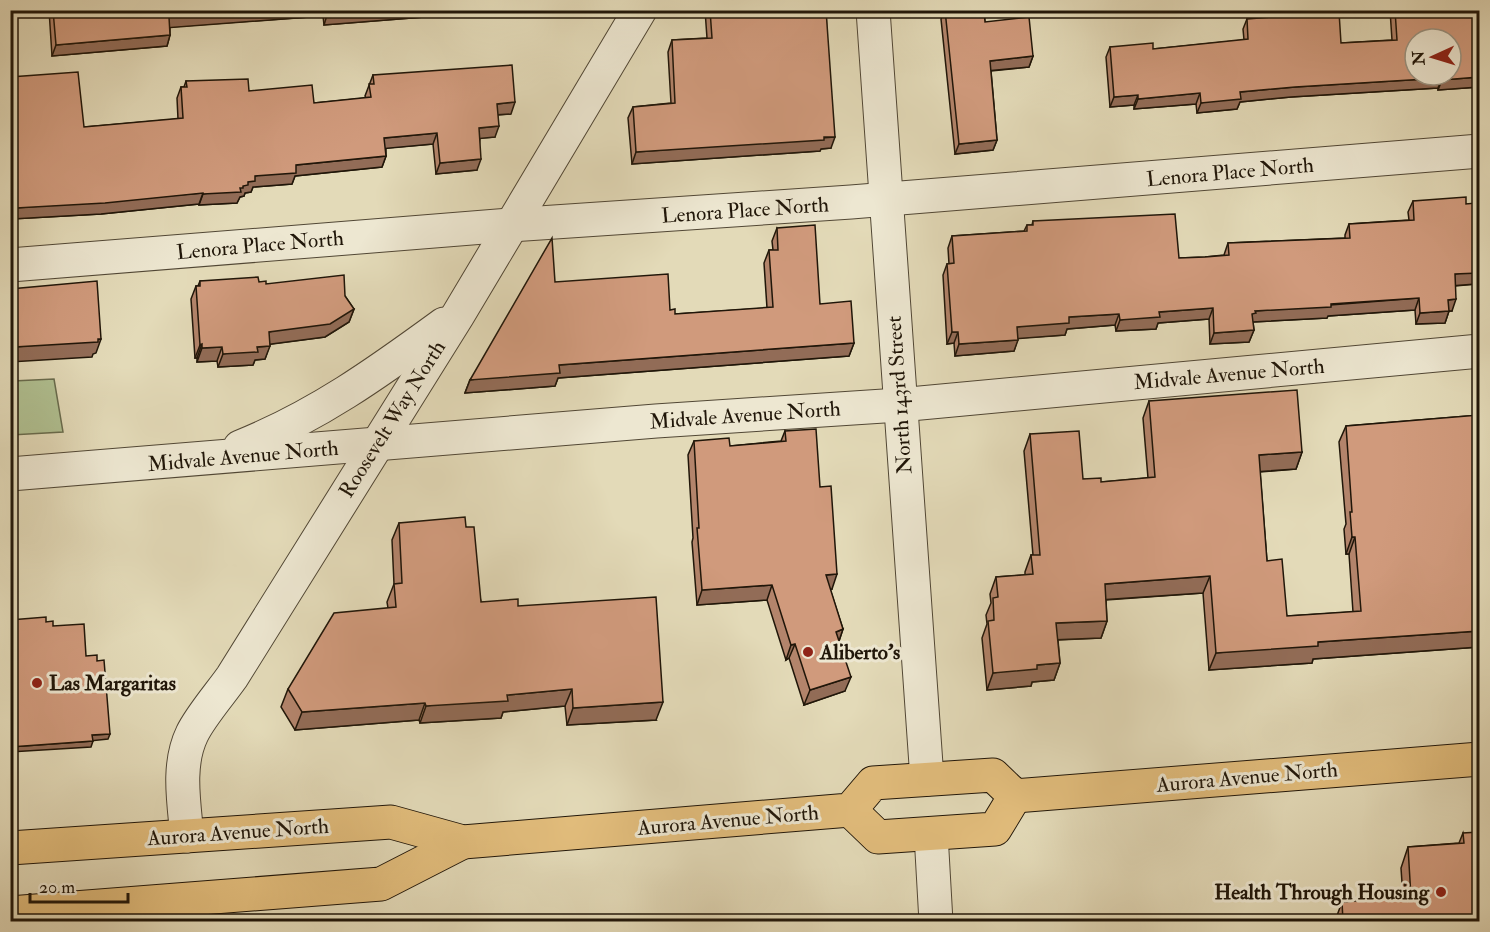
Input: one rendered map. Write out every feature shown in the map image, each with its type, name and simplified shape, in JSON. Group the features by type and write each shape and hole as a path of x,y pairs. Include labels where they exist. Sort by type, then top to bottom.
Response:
{"highway":[{"name":"Aurora Avenue North","path":"1015,796 1479,759"},
{"path":"993,776 1015,796 995,830 878,837 850,810 873,783 993,776"},
{"name":"Aurora Avenue North","path":"10,848 391,822 463,842 850,810"},
{"name":"Aurora Avenue North","path":"10,913 381,884 463,842"}],"street":[{"name":"Roosevelt Way North","path":"187,836 183,796 184,758 192,733 232,677 458,315 640,10"},
{"name":"North 143rd Street","path":"873,10 927,779"},
{"name":"Lenora Place North","path":"10,265 510,225 886,200 1479,151"},
{"path":"213,458 276,433 323,408 458,315"},
{"name":"Midvale Avenue North","path":"10,474 656,421 899,405 1479,351"},
{"path":"931,834 936,921"}],"green space":[{"path":"54,379 63,432 11,435 10,398 12,398 13,381"}],"building":[{"path":"53,10 262,10 169,17 170,35 56,45"},
{"path":"327,10 381,10 327,15"},
{"path":"710,10 826,10 835,137 824,137 824,140 636,152 633,107 675,103 672,40 712,38"},
{"path":"945,10 984,10 985,22 1029,17 1033,56 990,61 997,140 959,144"},
{"path":"1395,10 1479,10 1479,77 1463,78 1463,27 1403,27 1403,80 1240,92 1241,99 1201,103 1200,93 1138,99 1138,95 1114,97 1110,47 1153,43 1153,49 1248,39 1247,19 1339,12 1341,43 1397,40"},
{"path":"512,65 515,102 497,104 499,126 479,128 481,159 440,163 437,133 384,138 386,156 296,165 296,173 255,176 255,181 248,182 248,185 240,188 241,192 16,208 12,154 10,154 10,77 78,72 84,127 183,118 181,87 187,87 186,81 248,79 249,91 312,85 314,103 371,97 369,84 374,84 373,75"},
{"path":"1466,197 1466,204 1479,205 1479,273 1455,274 1456,299 1448,300 1449,311 1420,313 1419,298 1331,304 1331,307 1255,311 1256,313 1252,314 1254,330 1214,333 1213,308 1159,312 1160,317 1120,320 1119,314 1069,317 1069,323 1017,327 1018,340 959,344 958,332 952,332 947,264 954,263 952,236 1027,231 1027,225 1033,225 1033,221 1175,214 1179,258 1205,257 1229,255 1228,243 1350,238 1349,224 1414,220 1413,201"},
{"path":"815,225 820,304 851,301 854,343 559,365 560,373 470,380 552,238 555,282 668,274 670,310 675,309 675,314 773,307 769,250 778,250 777,228"},
{"path":"344,275 345,296 354,309 330,324 269,332 270,346 257,347 258,352 223,354 222,347 202,348 202,344 200,345 196,286 200,286 200,281 258,277 259,282 266,281 266,284"},
{"path":"97,281 101,339 98,339 98,342 15,347 17,378 10,379 10,289"},
{"path":"1297,390 1302,452 1259,455 1267,561 1282,559 1287,616 1361,611 1355,537 1352,537 1346,426 1479,415 1479,631 1318,642 1318,646 1216,653 1210,576 1105,584 1107,621 1056,623 1060,663 1037,665 1037,669 993,673 988,621 994,620 993,598 998,597 996,577 1033,574 1031,555 1040,555 1030,434 1079,431 1083,479 1101,478 1101,482 1155,477 1149,401"},
{"path":"816,429 820,487 831,486 837,574 826,575 843,629 836,632 851,677 810,690 795,644 791,645 772,585 702,590 694,441 729,438 730,446 786,441 785,431"},
{"path":"465,517 466,527 474,527 481,602 518,599 518,606 656,597 663,702 573,708 572,689 507,695 508,701 426,706 425,703 302,712 288,689 334,613 396,607 394,584 402,583 399,523"},
{"path":"46,617 46,622 53,621 53,626 84,624 86,656 97,655 97,661 104,660 110,734 92,735 93,741 10,747 10,620"},
{"name":"Health Through Housing","path":"1479,832 1479,921 1343,921 1342,902 1411,897 1408,847 1464,843 1463,833"}],"place":[{"name":"Aliberto's","path":"808,652"},
{"name":"Las Margaritas","path":"37,683"},
{"name":"Health Through Housing","path":"1441,892"}]}
